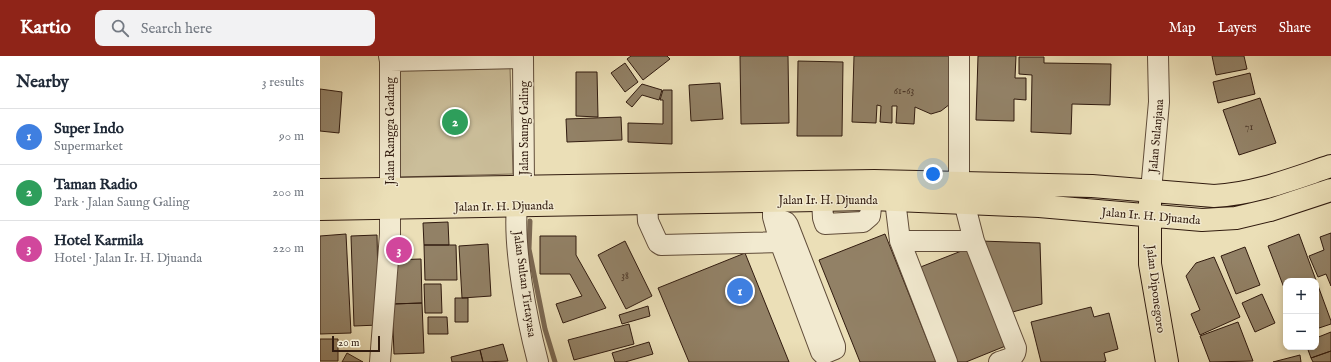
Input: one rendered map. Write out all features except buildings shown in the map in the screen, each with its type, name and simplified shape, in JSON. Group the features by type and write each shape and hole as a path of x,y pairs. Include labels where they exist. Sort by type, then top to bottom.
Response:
{"main road":[{"name":"Jalan Ir. H. Djuanda","path":"521,196 648,212 775,221 822,200 895,200 962,193 1092,186 1214,196 1233,195 1264,188 1331,166"},
{"name":"Jalan Ir. H. Djuanda","path":"320,208 390,198 521,196 692,186 874,182 962,193 1039,206 1202,220 1236,218 1270,210 1331,190"},
{"name":"Jalan Ir. H. Djuanda","path":"320,190 390,198"},
{"name":"Jalan Sulanjana","path":"1150,216 1151,191"},
{"name":"Jalan Diponegoro","path":"1150,216 1150,264 1168,362"}],"street":[{"path":"959,56 962,193 974,241 1016,348 1016,353 1013,357 999,362"},
{"name":"Jalan Sulanjana","path":"1151,191 1159,102 1158,56"},
{"name":"Jalan Saung Galing","path":"389,58 524,57 521,196"},
{"name":"Jalan Rangga Gadang","path":"380,362 390,234 389,58"},
{"name":"Jalan Sultan Tirtayasa","path":"521,196 517,244 533,341 538,362"},
{"path":"895,200 900,241 947,362"},
{"path":"648,212 658,243 661,245 775,221 786,222 833,339 835,349 823,354 814,334"},
{"path":"900,241 974,241"}],"shaded area":[{"path":"510,67 513,174 399,177 396,70"}],"waterway":[{"path":"530,221 529,249 545,329 555,362"}],"place":[{"name":"Taman Radio","path":"455,122"},
{"name":"Hotel Karmila","path":"399,250"},
{"name":"Super Indo","path":"740,291"}]}
